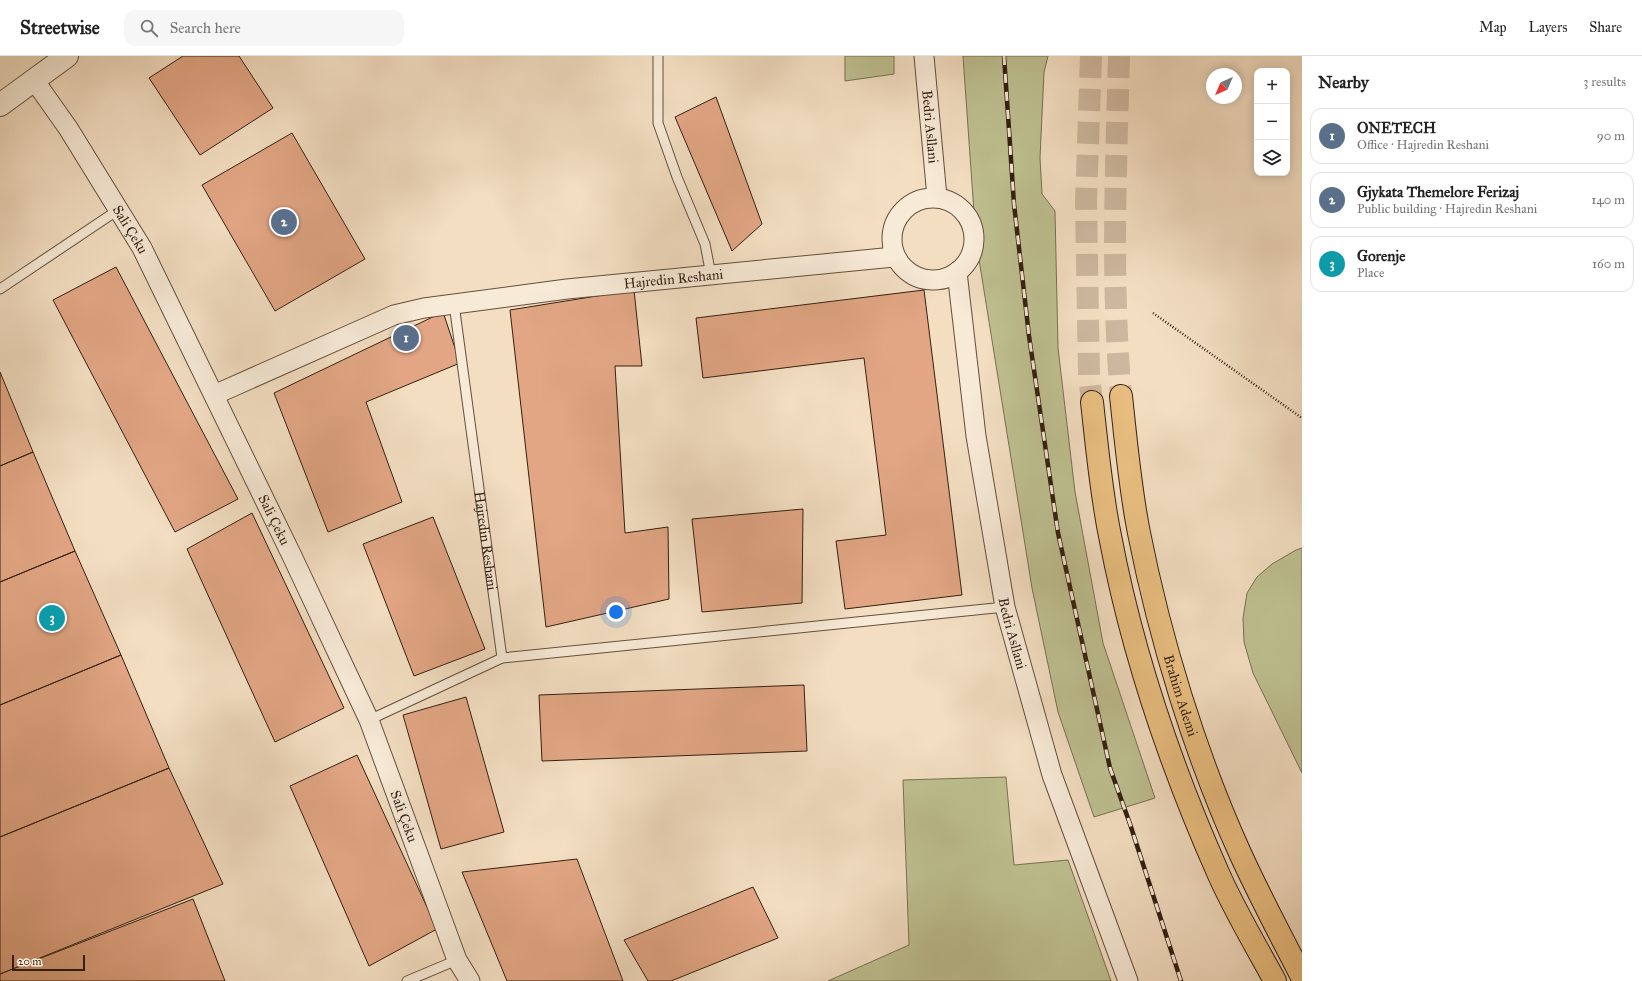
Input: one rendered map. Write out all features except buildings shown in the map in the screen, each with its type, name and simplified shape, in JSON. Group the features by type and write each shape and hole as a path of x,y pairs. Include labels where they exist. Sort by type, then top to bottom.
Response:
{"main road":[{"name":"Brahim Ademi","path":"1121,396 1128,466 1139,532 1151,589 1177,681 1208,773 1237,844 1268,912 1302,977"},
{"name":"Brahim Ademi","path":"1092,402 1099,468 1110,536 1142,669 1190,806 1219,876 1274,981"}],"street":[{"path":"0,105 67,56"},
{"name":"Bedri Asllani","path":"924,56 937,197"},
{"name":"Sali Çeku","path":"34,80 68,128 142,248 293,558 369,720 457,960 470,981"},
{"path":"937,197 951,201 962,209 971,221 974,235 973,249 967,262 957,272 944,278 930,280 916,277 905,269 894,257 892,229 899,215 909,204 922,198 937,197"},
{"name":"Hajredin Reshani","path":"214,395 394,316 424,308 567,289 894,257"},
{"name":"Bedri Asllani","path":"957,272 976,436 1005,607 1052,775 1128,981"}],"lane":[{"path":"658,56 658,123 677,177 705,244 711,275"},
{"path":"0,289 118,210"},
{"name":"Hajredin Reshani","path":"454,304 502,658"},
{"path":"369,720 502,658 1005,607"},
{"path":"407,981 457,960"}],"path":[{"path":"1153,312 1302,418"}],"green space":[{"path":"845,56 894,56 894,74 845,81"},
{"path":"963,56 1048,56 1044,72 1040,158 1042,194 1055,211 1058,348 1075,492 1103,643 1155,798 1094,817 1058,712 1032,588 976,241"},
{"path":"1302,548 1302,773 1253,673 1244,642 1243,618 1247,593 1257,577 1272,564"},
{"path":"1006,777 1014,865 1068,860 1111,981 828,981 909,945 903,780"}],"tunnel":[{"path":"1091,56 1086,203 1089,375 1092,402"},
{"path":"1119,56 1115,269 1121,396"}],"railway":[{"path":"1004,56 1014,204 1029,336 1058,533 1110,768 1130,824 1181,981"}],"place":[{"name":"Gjykata Themelore Ferizaj","path":"284,222"},
{"name":"ONETECH","path":"406,338"},
{"name":"Gorenje","path":"52,618"}]}
